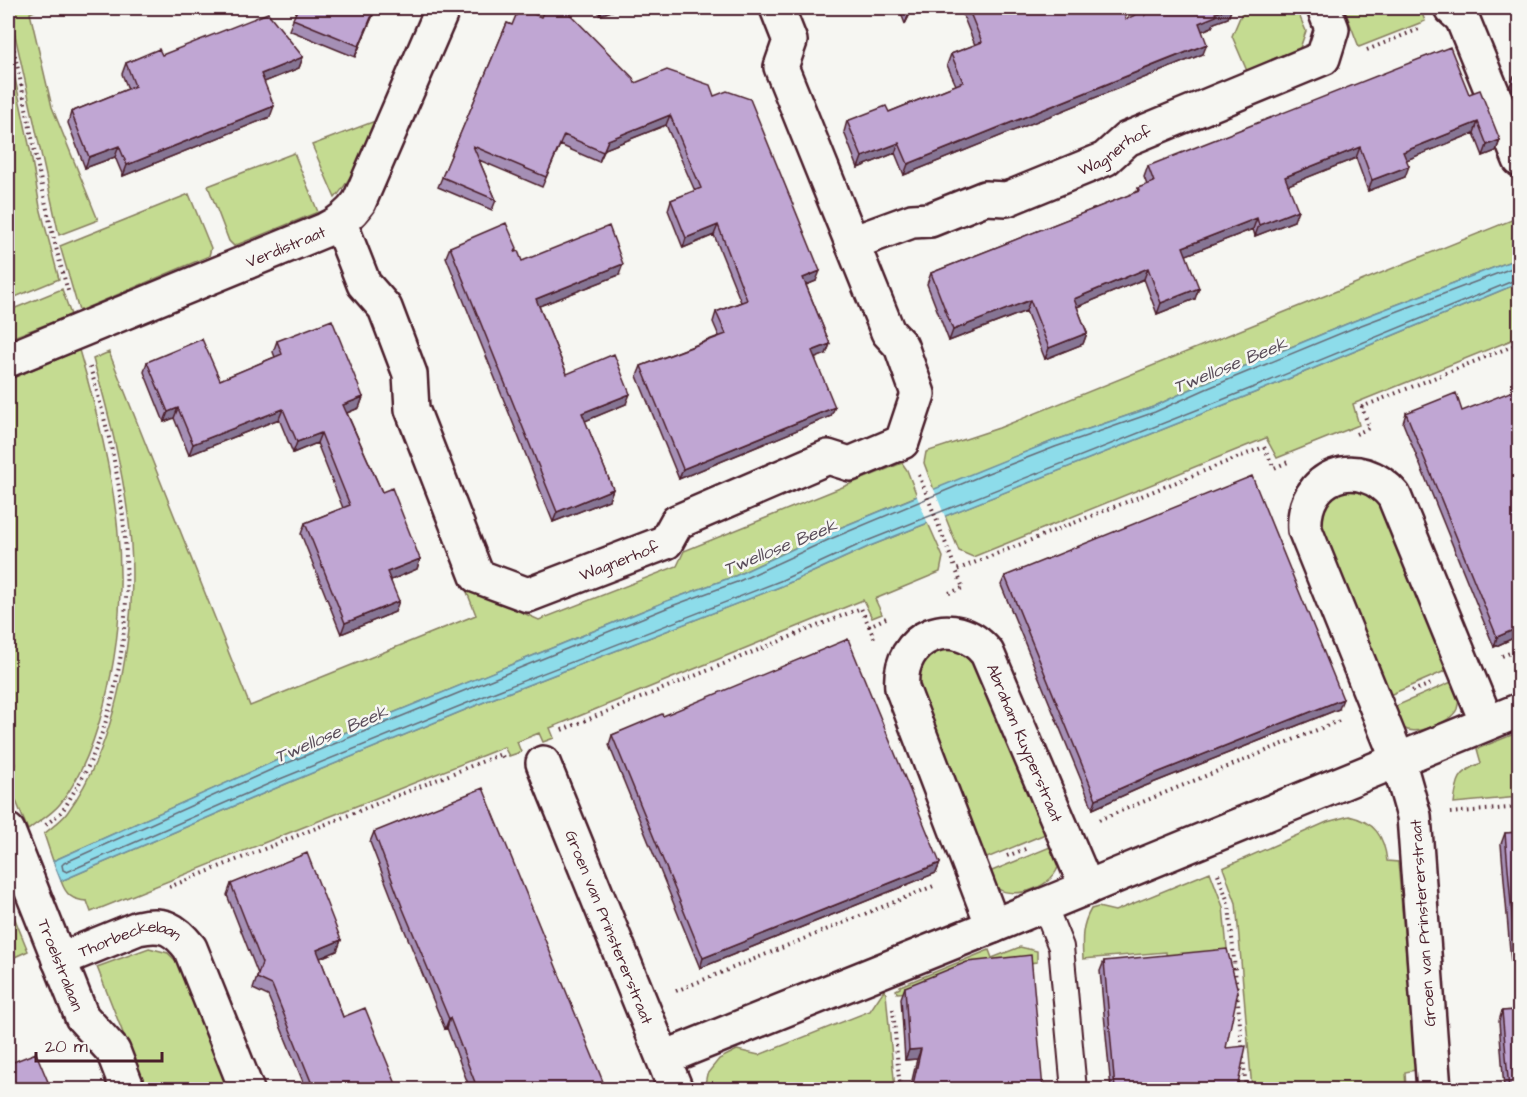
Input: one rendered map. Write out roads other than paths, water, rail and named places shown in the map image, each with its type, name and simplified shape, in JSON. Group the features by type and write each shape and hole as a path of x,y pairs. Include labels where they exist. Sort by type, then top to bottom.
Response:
{"street":[{"name":"Verdistraat","path":"8,360 340,222 359,202 443,8"},
{"name":"Wagnerhof","path":"340,222 364,284 385,308 410,374 412,409 477,576 528,595 666,542 677,522 828,457 850,464 902,442 918,394 901,346 888,332 781,67 790,41 777,8"},
{"name":"Wagnerhof","path":"852,243 912,221 930,220 985,198 1007,199 1105,159 1127,139 1323,58 1332,29 1324,8"},
{"path":"1439,17 1462,18 1520,160"},
{"path":"1398,760 1305,530 1305,510 1308,502 1319,487 1333,476 1351,473 1371,476 1380,481 1394,496 1487,723"},
{"name":"Abraham Kuyperstraat","path":"993,926 902,688 901,679 905,660 916,645 929,636 947,632 965,635 974,639 987,653 1087,888"},
{"path":"664,1058 883,971 1520,710"},
{"name":"Groen van Prinstererstraat","path":"1398,760 1414,816 1434,1089"},
{"name":"Groen van Prinstererstraat","path":"543,763 676,1089"},
{"name":"Troelstralaan","path":"8,831 82,1017 113,1051 128,1089"},
{"name":"Thorbeckelaan","path":"59,960 138,928 151,925 166,927 179,934 190,948 247,1089"}],"lane":[{"path":"1044,905 1060,947 1074,1089"}],"water":[{"path":"1519,258 1519,283 1259,391 870,546 782,586 489,700 283,785 61,881 53,861 273,762 667,601 735,576 825,534 981,470 1053,441 1153,407 1204,383 1354,321"}],"waterway":[{"name":"Twellose Beek","path":"8,892 21,887"}]}
